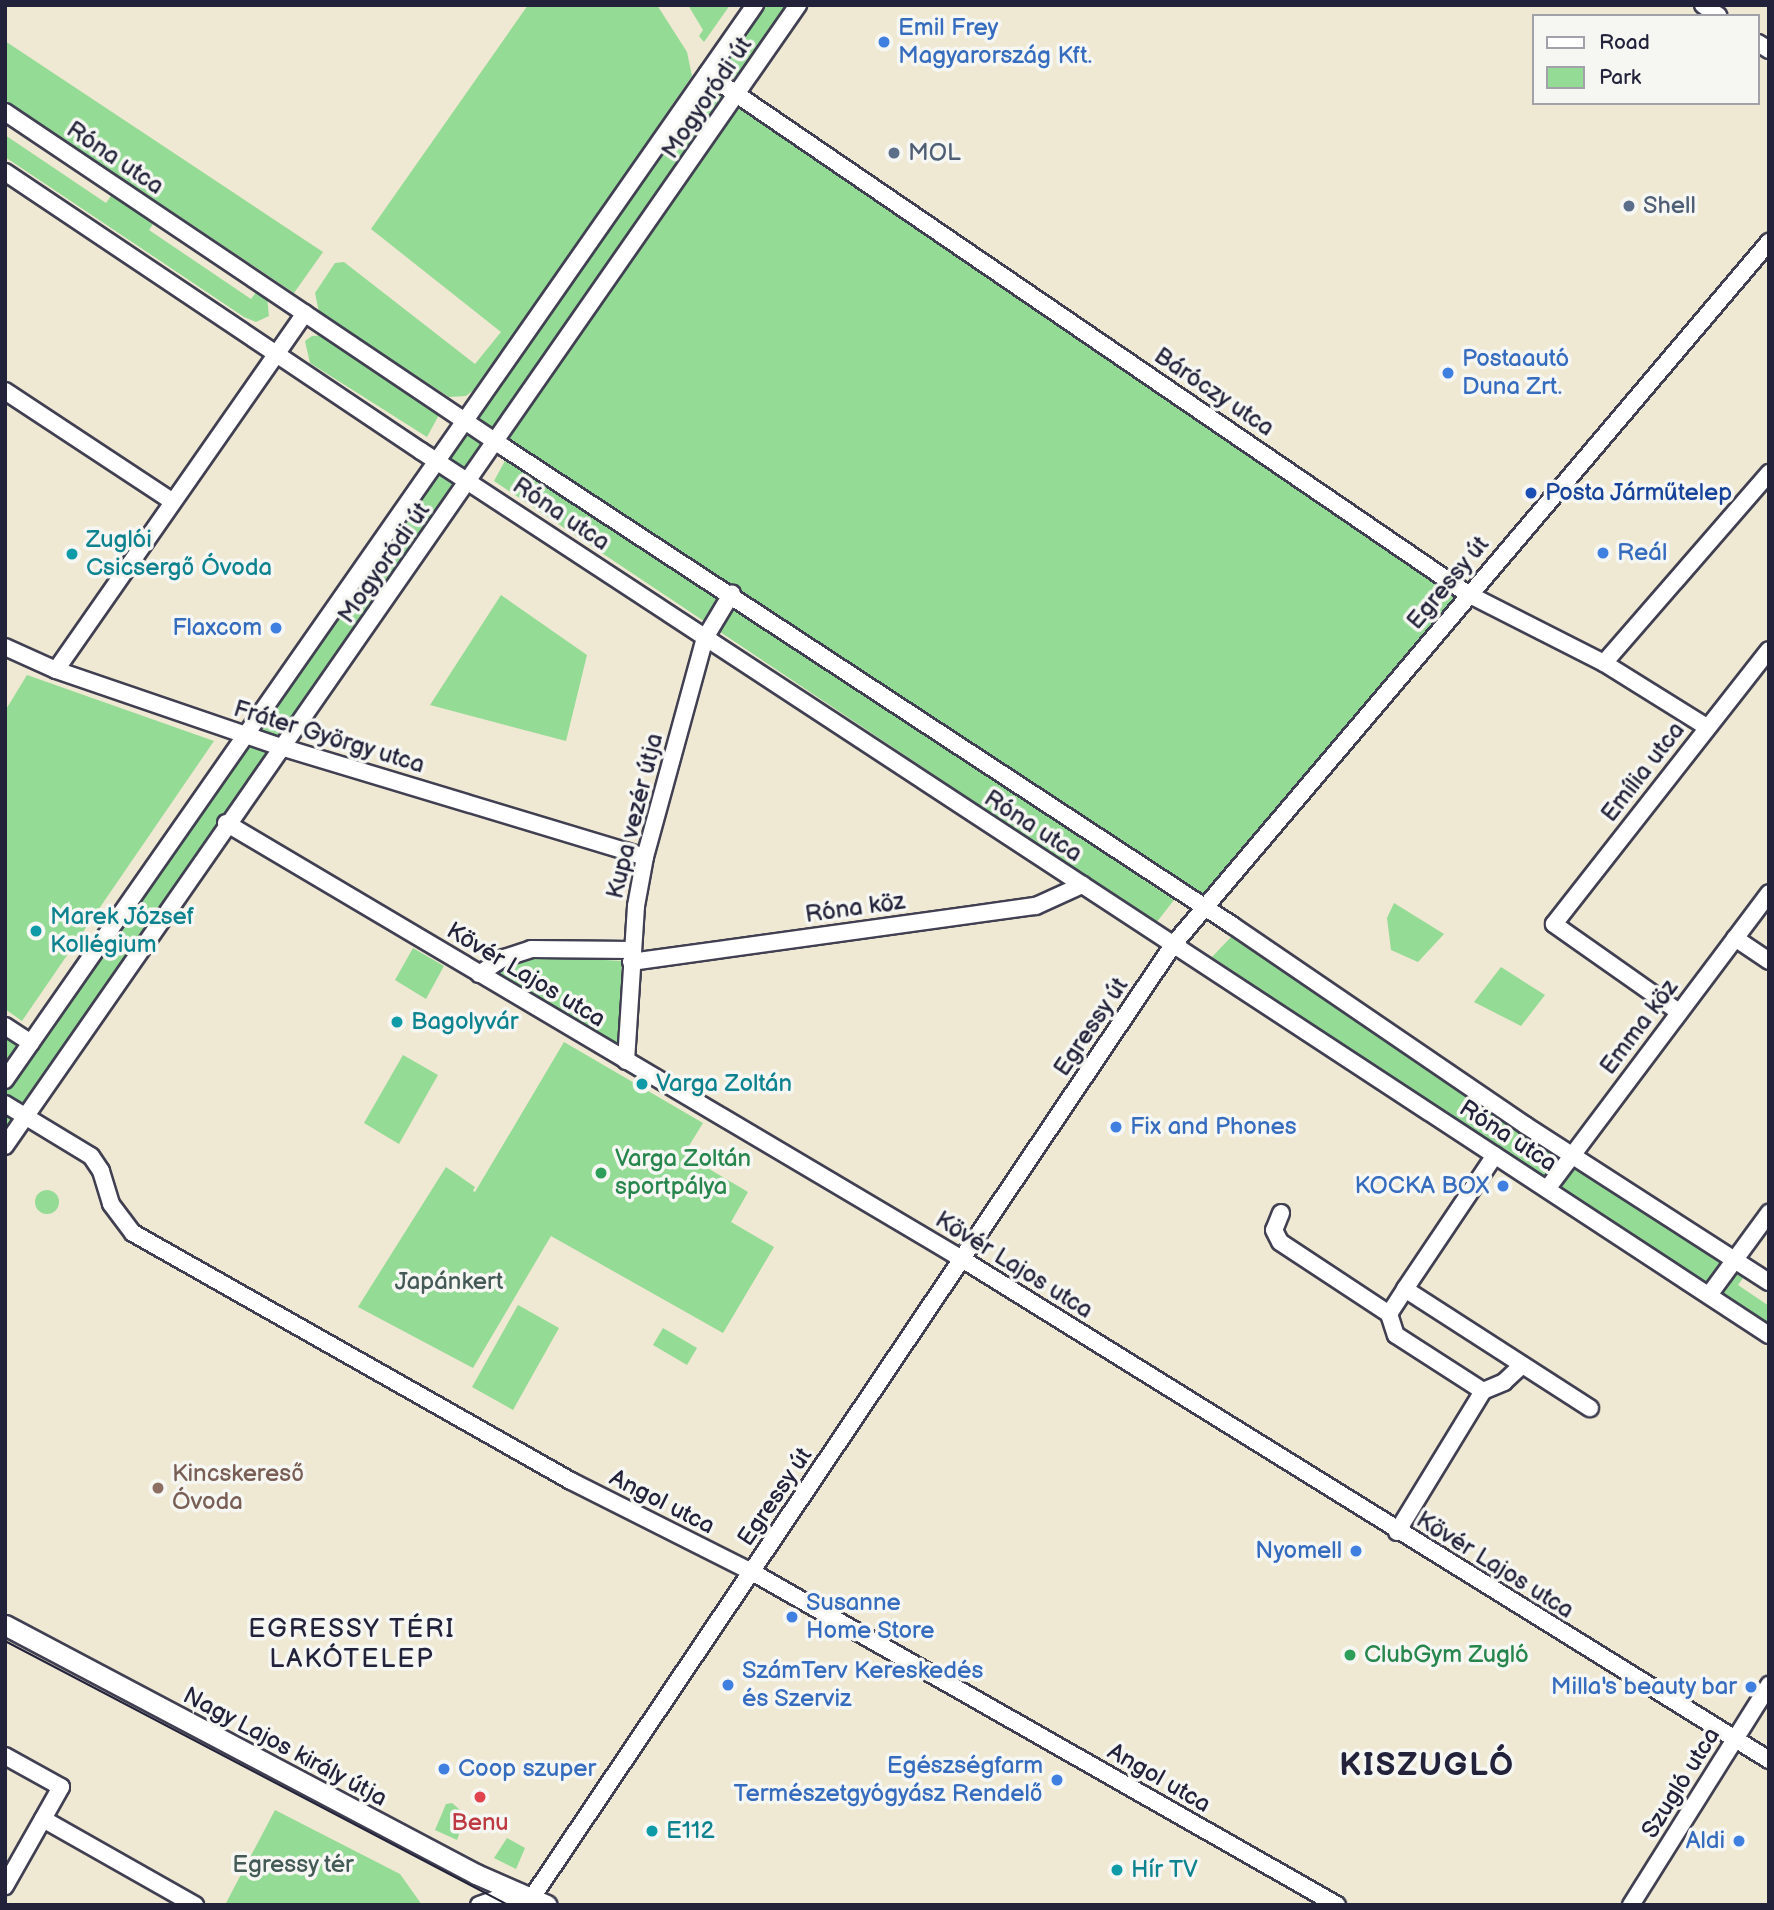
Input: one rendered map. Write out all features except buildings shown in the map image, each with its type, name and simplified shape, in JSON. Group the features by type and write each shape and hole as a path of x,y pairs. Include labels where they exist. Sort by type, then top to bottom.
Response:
{"main road":[{"name":"Nagy Lajos király útja","path":"5,1625 476,1874 535,1902"}],"street":[{"name":"Mogyoródi út","path":"5,1080 755,5"},
{"name":"Mogyoródi út","path":"7,1141 226,823 497,443 798,5"},
{"name":"Báróczy utca","path":"707,74 1468,594 1604,663 1707,727"},
{"name":"Róna utca","path":"5,112 497,443 732,593 1573,1155 1769,1282"},
{"name":"Róna utca","path":"5,172 705,638 1769,1335"},
{"name":"Egressy út","path":"535,1902 752,1572 1173,945 1769,242"},
{"path":"56,670 305,313"},
{"path":"5,391 172,501"},
{"path":"1604,663 1769,473"},
{"name":"Kupa vezér útja","path":"626,1061 631,956 645,857 705,638 732,593"},
{"name":"Fráter György utca","path":"5,647 56,670 281,747 645,857"},
{"name":"Emília utca","path":"1679,1012 1554,924 1769,650"},
{"name":"Kövér Lajos utca","path":"226,823 962,1259 1397,1532 1769,1760"},
{"name":"Róna köz","path":"479,974 531,949 631,956 1035,906 1082,885"},
{"name":"Emma köz","path":"1547,1189 1769,893"},
{"path":"1735,938 1769,961"},
{"path":"5,1026 31,1043"},
{"name":"Angol utca","path":"5,1104 91,1156 101,1171 111,1205 133,1233 571,1481 752,1572 1336,1905"},
{"path":"1389,1314 1495,1155"},
{"path":"1281,1213 1274,1230 1280,1242 1389,1314 1396,1335 1483,1391"},
{"path":"1709,1295 1769,1213"},
{"path":"1405,1289 1590,1408"},
{"path":"1397,1532 1483,1391 1503,1382 1522,1365"},
{"name":"Szugló utca","path":"1631,1905 1769,1685"},
{"path":"5,1756 61,1787 43,1819 12,1857 5,1886"},
{"path":"43,1819 195,1905"},
{"path":"479,1905 496,1899 535,1902"}],"green space":[{"path":"528,5 657,5 687,52 692,76 485,381 466,396 449,397 319,312 315,293 335,263 344,262 475,364 501,332 371,229"},
{"path":"688,5 730,5 704,42 699,36 703,30"},
{"path":"755,5 798,5 737,94 1468,594 1204,907 497,443 5,1146 5,1080"},
{"path":"5,41 323,252 294,293 5,100"},
{"path":"5,135 106,203 115,190 157,218 149,230 251,299 257,291 267,297 269,316 256,322 244,317 5,157"},
{"path":"326,335 440,413 427,437 310,363 305,341 312,336"},
{"path":"507,457 1174,900 1156,923 494,481"},
{"path":"501,595 587,655 566,741 430,705"},
{"path":"27,675 214,741 22,1021 5,1009 5,711"},
{"path":"1394,903 1444,934 1418,962 1391,950 1387,918"},
{"path":"1232,936 1743,1278 1738,1285 1769,1306 1769,1326 1212,957"},
{"path":"413,948 444,966 426,999 395,980"},
{"path":"535,956 622,961 618,1046 491,974"},
{"path":"1501,967 1545,995 1521,1026 1474,1002"},
{"path":"5,1031 23,1043 5,1069"},
{"name":"Varga Zoltán sportpálya","path":"564,1042 703,1123 684,1154 748,1192 731,1222 774,1247 723,1333 551,1236 473,1368 358,1307 446,1167 475,1187 475,1192"},
{"path":"403,1055 438,1075 399,1144 364,1123"},
{"path":"47,1190 58,1197 59,1202 52,1213 47,1214 36,1207 35,1202 42,1191"},
{"path":"518,1305 559,1328 513,1410 472,1387"},
{"path":"663,1328 697,1348 687,1365 653,1345"},
{"path":"452,1803 466,1815 457,1840 435,1830 446,1804"},
{"name":"Egressy tér","path":"275,1810 400,1874 422,1905 225,1905"},
{"path":"507,1838 525,1848 516,1869 494,1858"}],"tram line":[{"path":"5,1641 508,1905"}],"place":[{"name":"Emil Frey Magyarország Kft.","path":"884,42"},
{"name":"MOL","path":"894,153"},
{"name":"Shell","path":"1629,206"},
{"name":"Postaautó Duna Zrt.","path":"1448,373"},
{"name":"Posta Járműtelep","path":"1531,493"},
{"name":"Reál","path":"1603,553"},
{"name":"Zuglói Csicsergő Óvoda","path":"72,554"},
{"name":"Flaxcom","path":"276,628"},
{"name":"Marek József Kollégium","path":"36,931"},
{"name":"Bagolyvár","path":"397,1022"},
{"name":"Varga Zoltán","path":"642,1084"},
{"name":"Fix and Phones","path":"1116,1127"},
{"name":"Varga Zoltán sportpálya","path":"601,1173"},
{"name":"KOCKA BOX","path":"1503,1186"},
{"name":"Kincskereső Óvoda","path":"158,1488"},
{"name":"Nyomell","path":"1356,1551"},
{"name":"Susanne Home Store","path":"792,1617"},
{"name":"ClubGym Zugló","path":"1350,1655"},
{"name":"SzámTerv Kereskedés és Szerviz","path":"728,1685"},
{"name":"Milla's beauty bar","path":"1751,1687"},
{"name":"Coop szuper","path":"444,1769"},
{"name":"Egészségfarm Természetgyógyász Rendelő","path":"1057,1780"},
{"name":"Benu","path":"480,1797"},
{"name":"E112","path":"652,1831"},
{"name":"Aldi","path":"1739,1841"},
{"name":"Hír TV","path":"1117,1870"}],"district":[{"name":"EGRESSY TÉRI LAKÓTELEP","path":"352,1645"},
{"name":"KISZUGLÓ","path":"1427,1766"}],"park label":[{"name":"Japánkert","path":"449,1282"}]}
